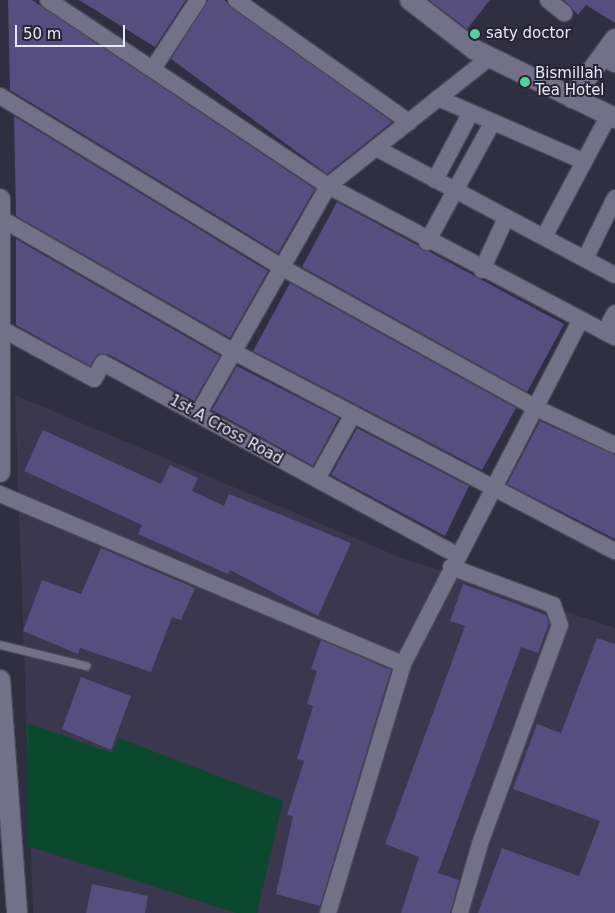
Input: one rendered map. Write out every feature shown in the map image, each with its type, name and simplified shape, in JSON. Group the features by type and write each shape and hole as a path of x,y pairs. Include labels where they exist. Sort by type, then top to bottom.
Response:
{"street":[{"path":"48,0 154,67 328,186 427,242 580,321 613,324"},
{"path":"154,67 198,0"},
{"path":"236,0 409,122"},
{"path":"410,0 489,58 612,116 583,161 544,237"},
{"path":"548,0 564,13"},
{"path":"572,98 608,61 615,39"},
{"path":"198,414 232,351 328,186 489,58"},
{"path":"0,96 281,267 536,408 615,445"},
{"path":"438,98 491,125 583,161"},
{"path":"435,180 470,114"},
{"path":"427,242 491,125"},
{"path":"376,148 615,275"},
{"path":"585,259 615,198"},
{"path":"0,199 0,472"},
{"path":"0,218 232,351 493,490 615,551"},
{"path":"482,270 506,218"},
{"path":"328,913 403,664 454,561 493,490 580,321"},
{"name":"1st A Cross Road","path":"1,329 94,379 103,363 317,479 454,561 553,605 560,626 460,913"},
{"path":"317,479 352,414"},
{"path":"0,494 403,664"},
{"path":"0,680 2,753 17,913"}],"lane":[{"path":"0,645 86,666"}],"shaded area":[{"path":"15,395 402,558 615,628 615,913 33,913"}],"green space":[{"path":"28,723 112,753 119,738 283,801 257,913 236,913 28,846"}],"building":[{"path":"8,0 32,0 315,189 278,253 10,90"},
{"path":"79,0 186,0 155,47"},
{"path":"208,0 224,0 392,122 327,174 171,59"},
{"path":"429,0 490,0 467,29"},
{"path":"564,0 615,0 615,23 586,5 578,15"},
{"path":"14,116 268,271 230,338 16,216"},
{"path":"337,202 564,324 527,392 302,267"},
{"path":"16,239 220,356 194,401 108,354 97,355 90,366 16,325"},
{"path":"290,283 516,408 482,470 253,351"},
{"path":"237,366 339,418 313,466 212,410"},
{"path":"540,421 615,455 615,539 507,484"},
{"path":"357,428 469,486 445,536 331,475"},
{"path":"43,430 161,484 170,465 198,478 192,491 224,506 229,494 351,543 318,616 230,570 228,574 138,534 142,525 24,471"},
{"path":"101,548 195,588 181,620 172,617 151,672 80,648 78,654 23,631 42,580 81,594"},
{"path":"463,584 546,615 549,623 538,653 521,647 438,873 459,880 450,913 401,913 419,857 385,844 465,626 450,621"},
{"path":"597,638 615,644 615,913 478,913 502,848 579,876 600,821 513,789 537,724 561,733"},
{"path":"321,640 391,670 320,906 276,894 293,816 287,815 304,761 297,759 313,706 307,704 317,671 311,669"},
{"path":"81,677 131,696 111,750 62,729"},
{"path":"92,884 148,896 145,913 86,913"}],"place":[{"name":"saty doctor","path":"475,34"},
{"name":"Bismillah Tea Hotel","path":"525,82"}]}
